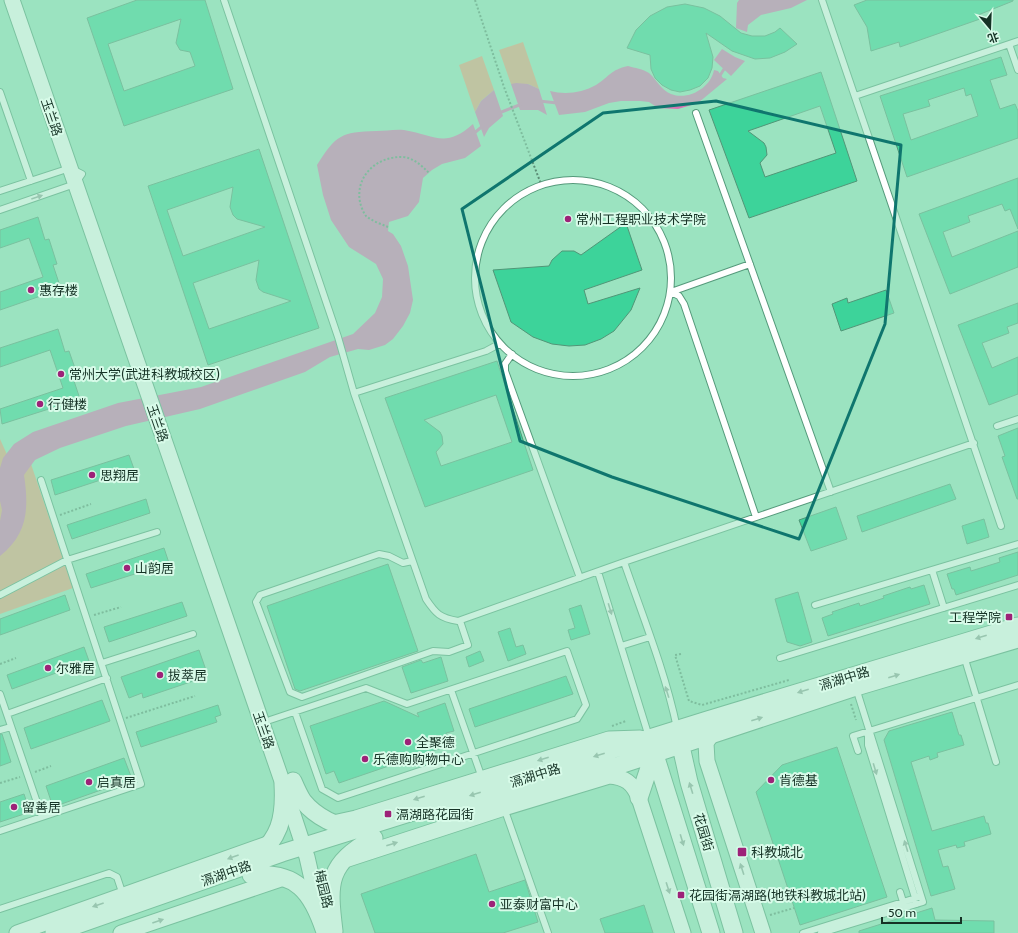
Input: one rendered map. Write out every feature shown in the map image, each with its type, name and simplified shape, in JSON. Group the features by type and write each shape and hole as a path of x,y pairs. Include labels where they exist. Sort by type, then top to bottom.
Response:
{"main road":[{"name":"滆湖中路","path":"83,933 250,870 309,851 566,778 617,766 652,745 1018,626"},
{"name":"滆湖中路","path":"679,737 712,734 856,687 1018,639"},
{"name":"花园街","path":"679,737 689,782 734,933"},
{"path":"639,798 652,745"},
{"name":"花园街","path":"652,745 711,933"},
{"path":"288,783 311,809 333,823 348,828 376,831"},
{"path":"288,783 281,822 270,843 250,870 295,882 311,897 329,932"},
{"path":"329,932 330,886 334,874 342,862 354,849 376,831"},
{"name":"滆湖中路","path":"54,933 125,902 250,870"}],"street":[{"name":"玉兰路","path":"12,0 76,175 288,783"},
{"name":"玉兰路","path":"22,0 76,175"},
{"name":"玉兰路","path":"162,422 270,720 309,851"},
{"path":"712,734 706,742 707,761 767,927"},
{"path":"333,823 356,818 609,739 652,745"},
{"path":"342,862 353,857 504,808 609,776 620,777 630,782 639,798 683,933"},
{"path":"17,933 125,902 270,843"},
{"name":"梅园路","path":"309,851 329,932"},
{"path":"121,933 284,878"}],"lane":[{"path":"224,0 344,355 354,393 412,561 426,599 434,612 444,618 460,621 624,562 974,443"},
{"path":"822,0 1001,526"},
{"path":"855,96 1018,41"},
{"path":"1009,44 1018,70"},
{"path":"0,92 31,181"},
{"path":"696,113 831,492"},
{"path":"0,191 31,181 76,175"},
{"path":"0,210 76,175"},
{"path":"573,179 606,184 635,200 657,225 670,255 671,292 663,320 644,347 617,366 586,376 554,375 524,364 499,344 481,317 474,285 476,253 490,224 512,200 541,184 573,179"},
{"path":"671,292 750,264"},
{"path":"671,292 679,296 684,304 756,517"},
{"path":"354,393 486,351 499,344"},
{"path":"512,354 505,364 505,371 580,578"},
{"path":"997,426 1018,419"},
{"path":"0,831 141,784 121,719 41,480"},
{"path":"0,595 67,560 157,532"},
{"path":"814,606 1018,544"},
{"path":"412,561 404,563 389,556 379,554 260,594 256,602 290,692 302,697 433,652 449,652 468,645 460,621"},
{"path":"624,562 650,637 672,707 679,737"},
{"path":"932,570 944,608"},
{"path":"598,572 652,745"},
{"path":"780,658 1018,585"},
{"path":"102,663 193,634"},
{"path":"621,646 650,637"},
{"path":"270,720 366,688 407,704 567,651 586,705 577,719 338,798 322,789 295,712"},
{"path":"964,654 996,762"},
{"path":"7,714 107,678"},
{"path":"858,751 853,736 1018,685"},
{"path":"821,933 918,900 874,742 868,731 856,687"},
{"path":"451,690 482,778"},
{"path":"0,694 42,817"},
{"path":"0,730 11,727"},
{"path":"504,808 548,933"},
{"path":"0,909 109,872 116,877 125,902"},
{"path":"900,892 904,905"},
{"path":"803,933 869,916"}],"path":[{"path":"475,0 504,87 541,184"},
{"path":"388,227 366,215 360,205 360,181 368,171 389,160 403,157 417,162 429,173"},
{"path":"53,517 91,504"},
{"path":"87,618 121,607"},
{"path":"681,654 674,655 690,701 702,705"},
{"path":"0,664 16,658"},
{"path":"121,719 195,696"},
{"path":"851,704 856,720"},
{"path":"606,728 626,721"},
{"path":"0,784 51,766"},
{"path":"767,927 770,916 794,908"}],"highlighted area":[{"path":"716,101 901,145 885,324 799,539 612,477 520,441 462,209 603,113"}],"shaded area":[{"path":"739,0 807,0 791,8 761,15 748,25 747,32 736,28 737,3"},
{"path":"523,42 539,89 528,84 511,84 499,50"},
{"path":"722,49 745,61 731,76 714,60"},
{"path":"482,56 494,90 481,101 475,112 459,65"},
{"path":"628,66 649,73 664,90 678,96 692,94 704,87 709,82 714,70 718,71 723,78 727,79 698,103 678,109 658,108 649,102 621,101 609,103 585,112 559,115 550,91 567,93 585,90 596,85 614,71"},
{"path":"511,84 528,84 539,89 547,115 538,110 520,110"},
{"path":"494,90 503,116 489,128 484,137 475,112 481,101"},
{"path":"473,124 481,146 465,158 442,164 432,170 423,178 419,202 408,216 389,222 388,231 393,234 401,246 408,266 413,300 410,313 403,326 393,339 385,345 369,350 358,349 330,357 305,372 200,409 126,426 60,448 35,460 24,475 26,487 26,509 21,529 9,548 0,556 0,521 2,510 0,501 0,468 3,458 14,444 33,432 118,403 201,387 353,334 375,313 382,297 383,279 376,264 349,247 331,220 323,195 317,165 335,141 347,134 397,130 415,132 432,137 447,138 463,132"},
{"path":"0,439 14,470 31,464 73,588 0,614"}],"building":[{"path":"137,0 205,0 233,89 124,126 87,18","holes":["181,19 176,43 180,50 190,52 195,66 124,91 108,44"]},
{"path":"867,0 1013,1 978,15 980,19 900,47 899,42 871,51 867,27 854,5"},
{"path":"685,4 704,8 720,16 741,33 752,36 765,36 780,28 797,44 785,52 770,58 755,59 732,51 706,33 713,57 712,68 708,78 700,86 690,90 680,92 671,90 662,85 655,78 651,69 650,55 627,48 636,30 650,16 667,7"},
{"path":"1001,57 1007,75 990,80 1000,109 1015,104 1018,111 1018,138 907,177 880,96","holes":["964,88 966,96 971,94 978,116 911,140 903,114 930,106 928,100"]},
{"path":"821,72 857,181 749,218 709,110","holes":["820,106 836,153 765,177 760,163 767,155 766,147 764,143 748,131"]},
{"path":"259,149 319,328 208,365 148,186","holes":["233,187 230,207 233,215 237,219 265,227 183,256 167,210","259,260 256,280 259,289 263,292 291,301 209,329 193,283"]},
{"path":"1018,178 1018,229 1010,209 1005,211 1002,204 968,216 970,222 943,232 952,257 1018,231 1018,267 950,294 919,214"},
{"path":"38,217 45,240 49,239 57,264 53,265 61,289 0,310 0,292 43,277 29,238 0,248 0,230"},
{"path":"626,223 642,270 584,290 588,304 640,288 631,310 614,331 601,339 585,345 569,346 552,344 533,337 511,322 493,270 549,266 552,260 562,251 574,251 581,255"},
{"path":"886,290 894,313 841,331 832,304 847,298 848,303"},
{"path":"1018,303 1018,323 1007,327 1009,333 982,343 992,368 1018,357 1018,394 989,405 958,325"},
{"path":"58,329 65,352 69,351 77,374 72,375 80,399 2,424 0,409 63,388 50,350 0,367 0,348"},
{"path":"497,361 533,470 425,507 385,398","holes":["496,395 512,442 441,466 436,452 443,444 442,436 440,432 424,420"]},
{"path":"1018,428 1017,499 1002,457 1005,456 998,436"},
{"name":"思翔居","path":"129,455 134,469 55,495 51,480"},
{"path":"950,484 956,499 862,532 857,516"},
{"name":"思翔居","path":"146,499 150,513 72,539 67,525"},
{"path":"836,507 847,539 811,551 799,520"},
{"path":"984,519 989,537 967,544 962,526"},
{"name":"山韵居","path":"164,548 169,563 91,588 86,574"},
{"path":"1018,552 1018,575 956,595 954,589 952,589 947,574 970,567 971,571 1000,562 999,558"},
{"path":"388,564 418,651 300,691 295,689 267,606"},
{"path":"924,585 930,604 828,636 822,618 833,614 832,612 859,603 860,606 910,587 911,589"},
{"path":"798,592 812,642 800,646 787,642 775,599"},
{"path":"65,595 70,610 0,635 0,619"},
{"name":"山韵居","path":"182,602 187,616 109,642 104,627"},
{"path":"581,605 590,634 571,640 568,630 575,628 569,609"},
{"path":"510,628 516,647 523,645 526,654 508,661 498,632"},
{"name":"尔雅居","path":"84,647 89,661 12,689 7,675"},
{"name":"拔萃居","path":"199,650 208,676 143,698 142,693 129,698 121,677"},
{"path":"480,651 484,661 469,667 466,657"},
{"path":"441,657 448,681 411,693 402,667 421,660 423,663"},
{"path":"566,676 573,694 475,727 469,709"},
{"path":"102,700 110,721 31,749 24,728"},
{"path":"384,701 419,717 417,713 445,703 454,731 446,733 450,745 339,783 334,771 326,774 310,726"},
{"path":"218,705 221,715 215,717 217,722 141,747 136,732"},
{"path":"952,712 959,735 961,735 964,745 937,753 938,757 930,760 929,756 911,762 932,831 984,816 991,834 964,842 965,846 957,848 956,845 938,850 943,867 948,866 955,889 931,896 884,740 889,731"},
{"name":"留善居","path":"0,734 2,734 11,762 0,766"},
{"path":"837,747 887,897 800,925 756,792 782,765"},
{"name":"启真居","path":"124,758 132,779 53,807 46,786"},
{"name":"留善居","path":"24,794 30,812 0,822 0,802"},
{"path":"476,854 489,892 525,880 538,922 503,933 375,933 361,894"},
{"path":"644,905 653,933 605,933 600,919"},
{"path":"932,908 935,920 994,921 994,933 859,933 859,931"}],"waterway":[{"path":"719,77 726,66"},
{"path":"539,101 557,103"},
{"path":"499,113 522,104"},
{"path":"473,134 484,125"}],"place":[{"name":"常州工程职业技术学院","path":"568,219"},
{"name":"惠存楼","path":"31,290"},
{"name":"常州大学(武进科教城校区)","path":"61,374"},
{"name":"行健楼","path":"40,404"},
{"name":"思翔居","path":"92,475"},
{"name":"山韵居","path":"127,568"},
{"name":"工程学院","path":"1009,617"},
{"name":"尔雅居","path":"48,668"},
{"name":"拔萃居","path":"160,675"},
{"name":"全聚德","path":"408,742"},
{"name":"乐德购购物中心","path":"365,759"},
{"name":"肯德基","path":"771,780"},
{"name":"启真居","path":"89,782"},
{"name":"留善居","path":"14,807"},
{"name":"滆湖路花园街","path":"388,814"},
{"name":"科教城北","path":"742,852"},
{"name":"花园街滆湖路(地铁科教城北站)","path":"681,895"},
{"name":"亚泰财富中心","path":"492,904"}]}
